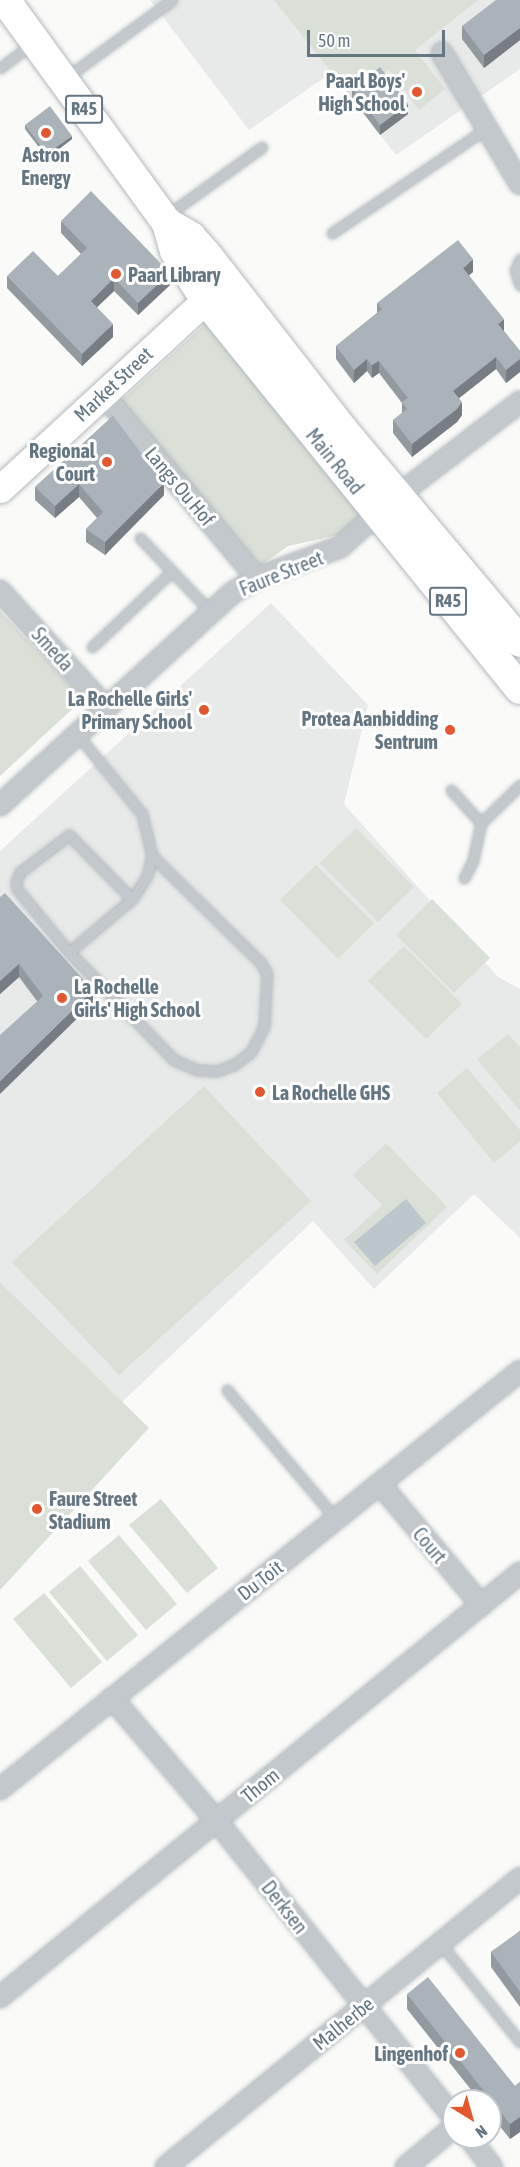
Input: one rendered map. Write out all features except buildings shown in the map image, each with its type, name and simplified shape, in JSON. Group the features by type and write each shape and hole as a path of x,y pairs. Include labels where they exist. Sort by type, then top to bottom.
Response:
{"main road":[{"name":"Main Road","path":"5,0 165,220 175,251 216,289 387,505 520,689"},
{"name":"Market Street","path":"3,480 103,394 216,289"},
{"name":"Main Road","path":"387,505 520,642"}],"street":[{"path":"442,53 520,184"},
{"name":"Langs Ou Hof","path":"103,394 257,578"},
{"name":"Faure Street","path":"0,805 232,593 257,578 340,547 387,505 520,402"},
{"name":"Smeda","path":"0,591 106,708"},
{"name":"Du Toit","path":"0,1789 520,1371"},
{"name":"Court","path":"380,1484 481,1605"},
{"name":"Thom","path":"0,1997 520,1573"},
{"name":"Derksen","path":"112,1698 216,1820 442,2103"},
{"name":"Malherbe","path":"166,2167 520,1878"},
{"path":"406,2167 442,2137"},
{"path":"478,2149 492,2167"}],"lane":[{"path":"63,80 172,0"},
{"path":"0,68 35,42"},
{"path":"332,233 487,128"},
{"path":"165,220 262,147"},
{"path":"520,259 515,270 520,285"},
{"path":"140,538 211,612"},
{"path":"92,647 172,571"},
{"path":"69,952 132,899 147,876 152,856 142,813 77,734"},
{"path":"464,878 473,861 481,823 520,785"},
{"path":"452,790 481,823"},
{"path":"132,899 76,838 62,836 20,872 16,882 17,889 69,952 174,1060 198,1070 217,1071 251,1052 264,1027 268,991 261,963 152,856"},
{"path":"227,1390 336,1519"},
{"path":"441,1944 520,2042"}],"shaded area":[{"name":"Paarl Boys' High School","path":"150,0 520,0 520,69 396,155 331,73 249,130"},
{"path":"274,0 478,0 415,50 445,89 419,110 389,70 352,98"},
{"path":"207,322 375,512 352,532 288,546 260,566 121,401"},
{"name":"La Rochelle GHS","path":"271,603 368,705 344,804 498,977 520,989 520,1238 474,1194 374,1289 313,1221 122,1402 0,1282 0,851"},
{"path":"0,611 83,699 0,776"},
{"path":"356,828 414,887 378,922 320,863"},
{"path":"316,865 374,923 338,959 280,900"},
{"path":"432,899 490,958 454,993 396,935"},
{"path":"404,946 462,1004 426,1039 368,981"},
{"path":"508,1034 520,1048 520,1111 477,1059"},
{"path":"467,1068 520,1130 520,1141 494,1163 437,1093"},
{"path":"204,1086 311,1201 119,1375 12,1262"},
{"path":"386,1143 447,1207 377,1274 344,1240 382,1205 353,1175"},
{"path":"406,1199 426,1223 375,1266 354,1242"},
{"name":"Faure Street Stadium","path":"0,1282 149,1428 0,1590"},
{"path":"161,1499 218,1568 187,1593 129,1525"},
{"path":"119,1535 177,1604 146,1630 88,1561"},
{"path":"80,1566 138,1635 107,1661 49,1592"},
{"path":"44,1593 102,1662 71,1688 13,1619"}],"place":[{"name":"Paarl Boys' High School","path":"417,92"},
{"name":"Astron Energy","path":"46,133"},
{"name":"Paarl Library","path":"116,274"},
{"name":"Regional Court","path":"107,462"},
{"name":"La Rochelle Girls' Primary School","path":"204,710"},
{"name":"Protea Aanbidding Sentrum","path":"450,730"},
{"name":"La Rochelle Girls' High School","path":"62,998"},
{"name":"La Rochelle GHS","path":"260,1092"},
{"name":"Faure Street Stadium","path":"37,1509"},
{"name":"Lingenhof","path":"460,2053"}]}
